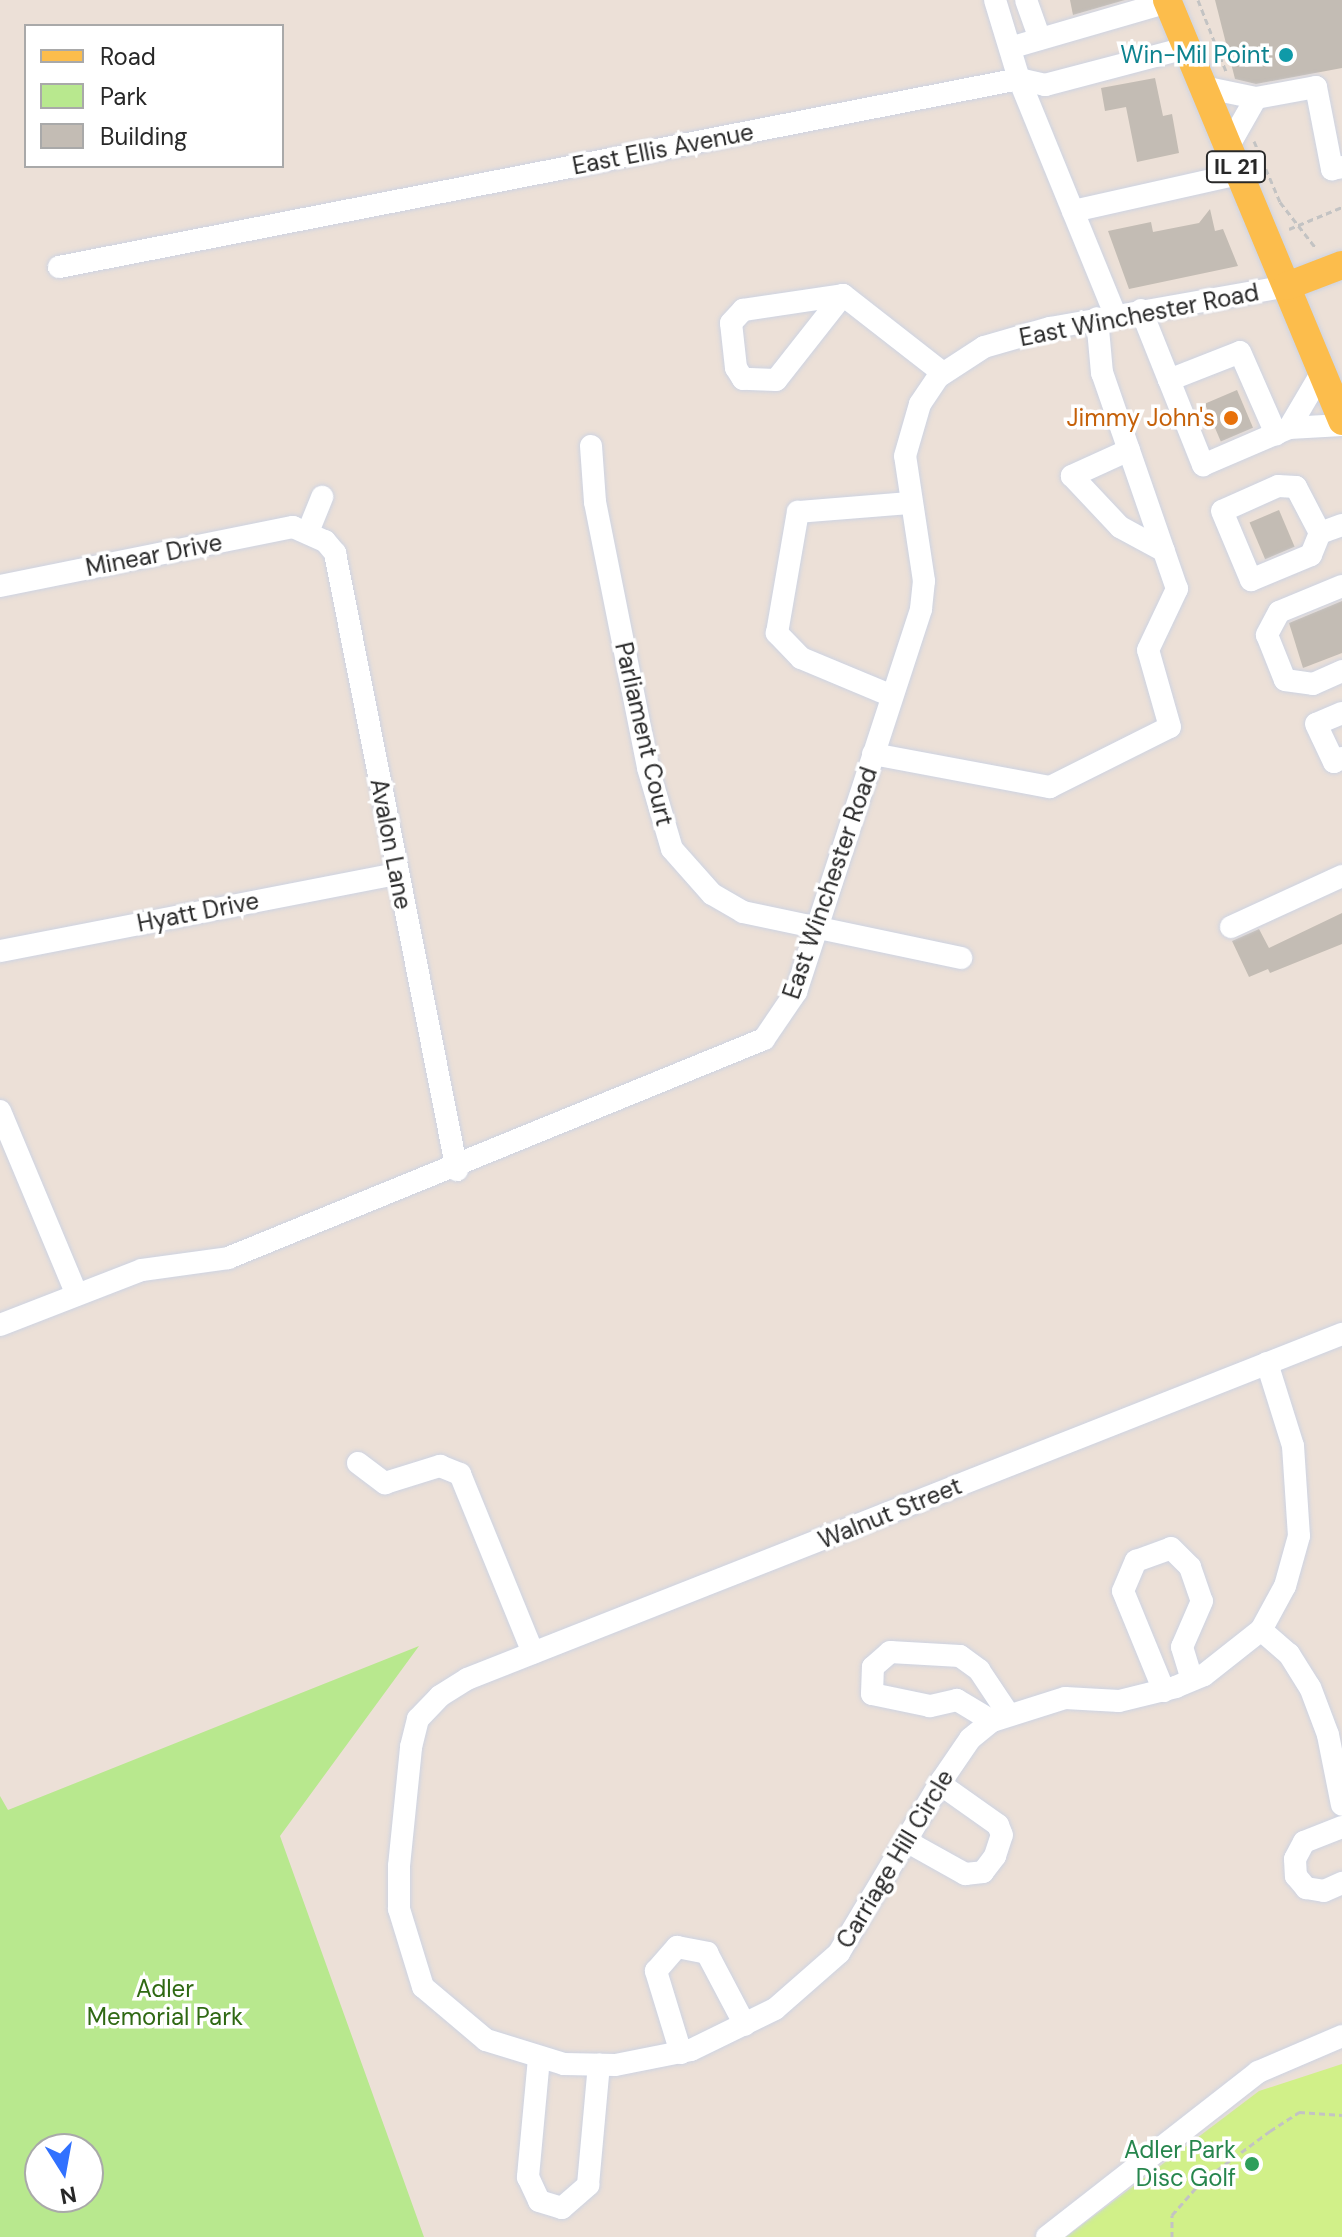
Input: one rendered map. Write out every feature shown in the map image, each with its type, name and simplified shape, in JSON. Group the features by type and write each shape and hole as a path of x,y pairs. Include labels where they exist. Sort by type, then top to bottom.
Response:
{"main road":[{"name":"IL 21","path":"1168,1 1342,423"},
{"path":"1287,286 1342,265"}],"street":[{"path":"873,754 1050,787 1170,727 1148,650 1177,589 1102,373 1106,316 1073,211 1019,79 1013,47 995,0"},
{"path":"1026,0 1040,39"},
{"path":"1013,47 1168,1"},
{"name":"East Ellis Avenue","path":"59,267 1019,79 1045,85 1186,48"},
{"path":"1203,87 1256,98 1316,87 1332,169 1342,167"},
{"path":"1228,147 1256,98"},
{"path":"1073,211 1239,174"},
{"name":"East Winchester Road","path":"0,1325 142,1270 228,1258 457,1170 764,1039 796,992 892,696 924,581 905,456 910,429 943,373 984,347 1106,316 1287,286"},
{"path":"843,295 776,380 743,379 736,368 731,323 743,310 843,295 943,373"},
{"path":"1141,310 1203,465 1278,433 1322,372"},
{"path":"1169,380 1240,352 1278,433"},
{"path":"1178,402 1186,402 1205,453 1260,433 1342,423"},
{"name":"Parliament Court","path":"591,446 595,502 644,752 672,849 712,894 743,912 961,958"},
{"path":"1129,450 1072,476 1120,527 1164,551"},
{"path":"1320,533 1296,487 1278,486 1228,504 1222,522 1243,575 1259,579 1311,555 1320,533 1342,525"},
{"path":"308,532 322,497"},
{"path":"892,696 801,658 777,633 798,512 911,503"},
{"name":"Minear Drive","path":"0,586 293,527 308,532"},
{"name":"Avalon Lane","path":"308,532 335,553 396,874 457,1170"},
{"path":"1342,586 1279,612 1267,635 1275,662 1285,680 1313,684 1342,671"},
{"path":"1342,713 1316,724 1334,762 1342,758"},
{"name":"Hyatt Drive","path":"0,951 396,874"},
{"path":"1231,927 1342,876"},
{"path":"0,1111 77,1295"},
{"name":"Walnut Street","path":"440,1696 533,1653 1342,1334"},
{"path":"999,1716 979,1670 960,1656 890,1652 873,1667 872,1694 930,1706 957,1700 999,1716 1065,1698 1119,1701 1164,1691 1192,1680 1261,1630 1285,1586 1299,1536 1293,1446 1267,1363"},
{"path":"358,1463 385,1483 440,1466 460,1474 533,1653"},
{"path":"1164,1691 1123,1591 1136,1561 1171,1548 1190,1567 1202,1601 1182,1647 1192,1680"},
{"path":"1261,1630 1289,1654 1310,1687 1337,1754 1342,1805"},
{"name":"Carriage Hill Circle","path":"440,1696 418,1719 411,1747 399,1866 408,1950 423,1987 450,2014 486,2040 539,2058 599,2065 681,2053 775,2009 839,1953 970,1739 999,1716"},
{"path":"906,1841 965,1874 983,1872 995,1856 1002,1835 998,1825 940,1784"},
{"path":"1342,1827 1304,1842 1295,1859 1296,1876 1306,1888 1324,1891 1342,1883"},
{"path":"681,2053 656,1971 677,1947 707,1953 745,2025"},
{"path":"1047,2237 1258,2072 1342,2036"},
{"path":"539,2058 528,2177 531,2191 549,2207 573,2204 588,2185 599,2065"}],"path":[{"path":"1289,229 1342,207"},
{"path":"1172,2237 1172,2215 1201,2182 1270,2131 1299,2112 1342,2115"}],"green space":[{"name":"Adler Memorial Park","path":"419,1646 280,1836 424,2237 0,2237 0,1796 8,1810"},
{"name":"Adler Park Disc Golf","path":"1342,2064 1342,2237 1066,2237 1259,2091"}],"building":[{"path":"1070,0 1125,0 1073,15"},
{"path":"1215,0 1342,0 1342,68 1256,84 1235,79"},
{"path":"1155,78 1163,116 1172,114 1179,153 1137,162 1126,107 1105,111 1101,88"},
{"path":"1210,209 1215,231 1223,229 1238,266 1129,289 1108,231 1151,222 1153,232 1199,223"},
{"name":"Jimmy John's","path":"1237,390 1253,428 1221,441 1205,404"},
{"path":"1279,510 1295,547 1265,559 1250,523"},
{"path":"1342,601 1342,653 1303,668 1289,623"},
{"path":"1342,913 1342,944 1270,973 1268,969 1249,977 1232,941 1259,929 1269,948"}],"place":[{"name":"Win-Mil Point","path":"1286,55"},
{"name":"Jimmy John's","path":"1231,418"},
{"name":"Adler Park Disc Golf","path":"1252,2164"}]}
